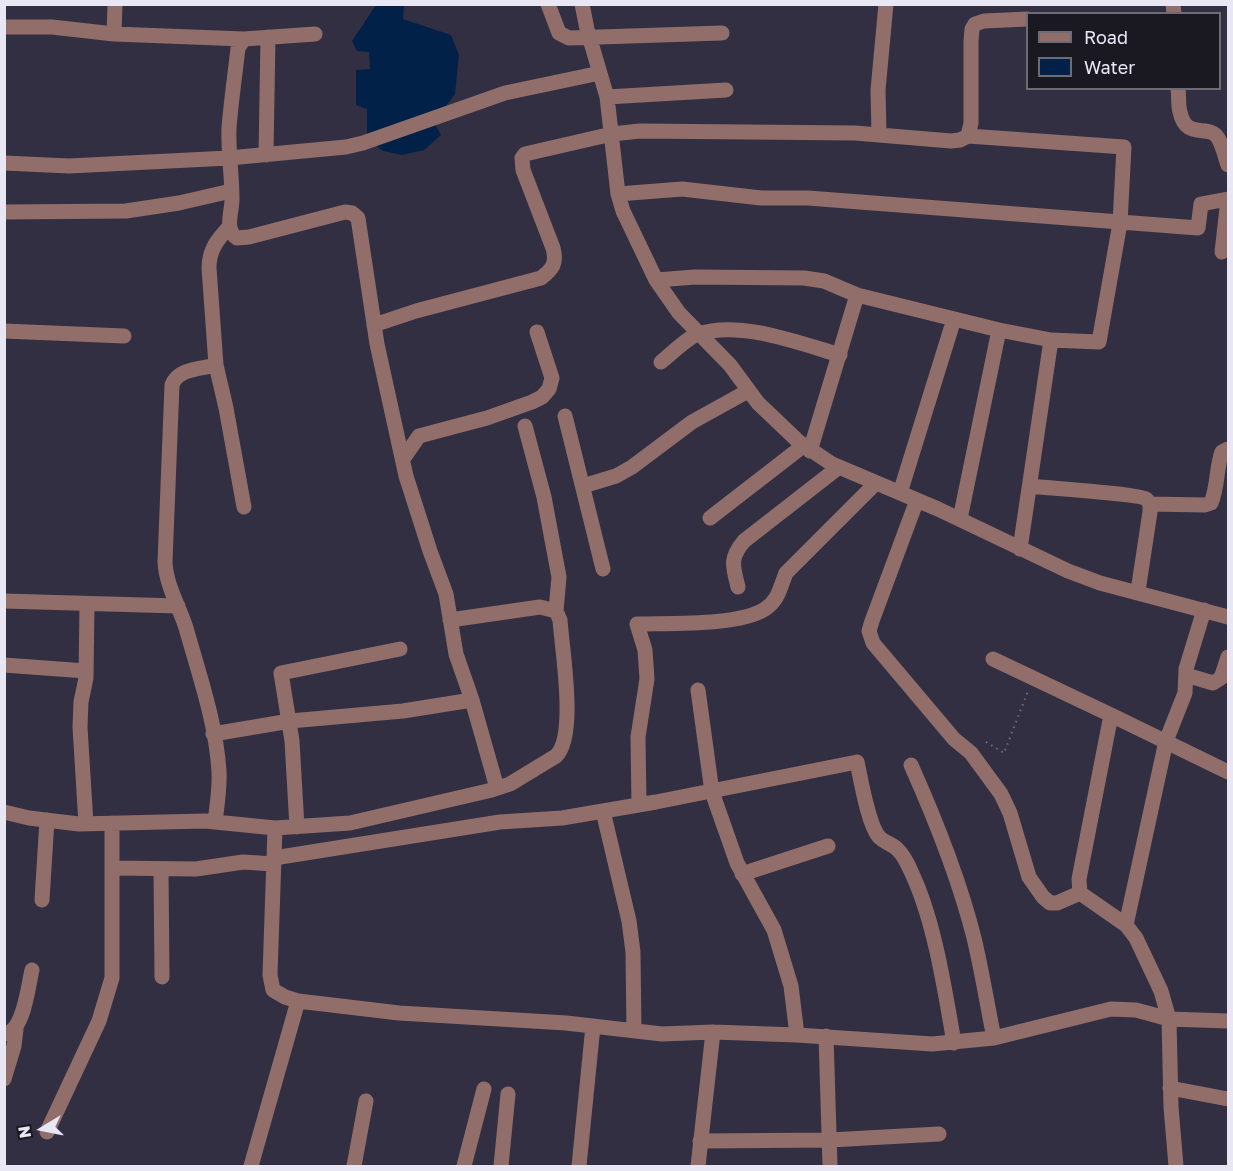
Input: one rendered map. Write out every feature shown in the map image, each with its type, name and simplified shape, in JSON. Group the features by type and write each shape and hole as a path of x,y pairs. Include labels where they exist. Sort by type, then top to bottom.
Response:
{"street":[{"path":"114,34 115,4"},
{"path":"548,4 559,33 569,38 722,33"},
{"path":"582,4 608,97 618,194 626,218 656,280 679,313 697,334 730,365 767,414 806,448 839,467 960,519 1020,549 1086,578 1228,617"},
{"path":"879,134 878,90 886,4"},
{"path":"968,136 971,123 972,29 975,24 984,21 1026,19"},
{"path":"4,27 52,27 114,34 244,39 315,34"},
{"path":"266,155 268,37"},
{"path":"244,39 238,48 229,128 231,191 229,228 231,234 237,238 249,237 345,212 352,213 358,218 374,325 411,496 446,594 456,654 472,700 497,788"},
{"path":"4,163 69,166 229,158 356,144 497,95 600,73"},
{"path":"608,97 726,90"},
{"path":"1178,90 1180,113 1187,127 1195,132 1211,132 1218,137 1228,165"},
{"path":"374,325 416,311 541,278 548,273 554,266 556,258 523,170 522,158 532,151 612,134 705,130 879,134 951,141 968,136 1124,147 1120,223 1099,342 1051,340 999,330 857,295 824,281 804,278 695,277 656,280"},
{"path":"618,194 682,189 761,198 808,198 1198,228 1201,204 1228,199 1222,252"},
{"path":"4,212 126,211 179,203 231,191"},
{"path":"229,228 212,247 209,256 216,365 244,507"},
{"path":"710,518 806,448 840,355 857,295"},
{"path":"900,493 954,319"},
{"path":"661,362 697,334 728,330 768,334 840,355"},
{"path":"960,519 999,330"},
{"path":"4,331 124,336"},
{"path":"403,459 419,436 487,418 542,397 549,389 552,378 537,332"},
{"path":"1020,549 1051,340"},
{"path":"215,822 219,775 213,734 200,678 166,573 165,562 172,385 174,379 180,374 216,365"},
{"path":"583,486 616,476 632,467 692,422 748,391"},
{"path":"565,416 603,570"},
{"path":"4,812 86,824 215,822 275,828 363,821 510,784 549,760 561,750 566,718 560,620 556,611 560,587 544,497 525,426"},
{"path":"1030,486 1142,497 1150,504 1205,505 1211,503 1216,489 1220,458 1222,452 1228,450"},
{"path":"738,587 732,561 736,550 744,541 839,467"},
{"path":"639,805 638,737 647,678 645,650 637,624 737,619 765,610 781,591 786,573 876,483"},
{"path":"917,500 872,621 869,632 873,643 954,739 971,753 1001,794 1010,813 1029,877 1042,897 1050,903 1057,903 1080,893"},
{"path":"1138,591 1150,504"},
{"path":"4,601 178,606"},
{"path":"86,824 80,727 86,671 87,604"},
{"path":"450,620 540,607 556,611"},
{"path":"1126,925 1166,741 1185,693 1187,661 1204,610"},
{"path":"297,827 295,764 281,673 400,649"},
{"path":"1186,675 1213,683 1218,681 1228,657"},
{"path":"993,659 1228,772"},
{"path":"4,665 86,671"},
{"path":"698,690 711,792 742,874 774,930 791,986 797,1035"},
{"path":"213,734 290,721 403,711 472,700"},
{"path":"1080,893 1082,864 1111,715"},
{"path":"112,868 196,869 243,862 274,861 489,823 562,818 639,805 857,762 862,790 878,835 897,848 914,878 922,899 941,973 954,1043"},
{"path":"911,765 937,824 964,903 974,937 994,1038"},
{"path":"603,811 629,921 633,952 634,1031"},
{"path":"42,900 47,820"},
{"path":"47,1132 99,1021 112,978 112,823"},
{"path":"275,828 270,975 273,990 298,1001 399,1013 593,1026 634,1031 679,1034 713,1032 826,1036 917,1044 954,1043 994,1038 1111,1010 1136,1010 1169,1019 1228,1021"},
{"path":"742,874 828,846"},
{"path":"161,869 162,977"},
{"path":"1080,893 1126,925 1136,938 1156,977 1169,1019 1170,1088 1176,1167"},
{"path":"4,1079 14,1046 10,1031 21,1018 32,970"},
{"path":"251,1167 298,1001"},
{"path":"579,1167 593,1026"},
{"path":"698,1167 713,1032"},
{"path":"826,1036 830,1167"},
{"path":"1170,1088 1228,1099"},
{"path":"465,1167 484,1089"},
{"path":"501,1167 508,1094"},
{"path":"354,1167 366,1101"},
{"path":"700,1141 830,1140 939,1134"}],"path":[{"path":"986,742 1004,753 1034,677"}],"water":[{"path":"376,5 404,5 403,19 451,35 459,55 455,94 434,122 441,135 424,150 402,155 383,151 367,138 367,109 356,105 356,70 370,69 369,52 357,51 352,41"}]}
